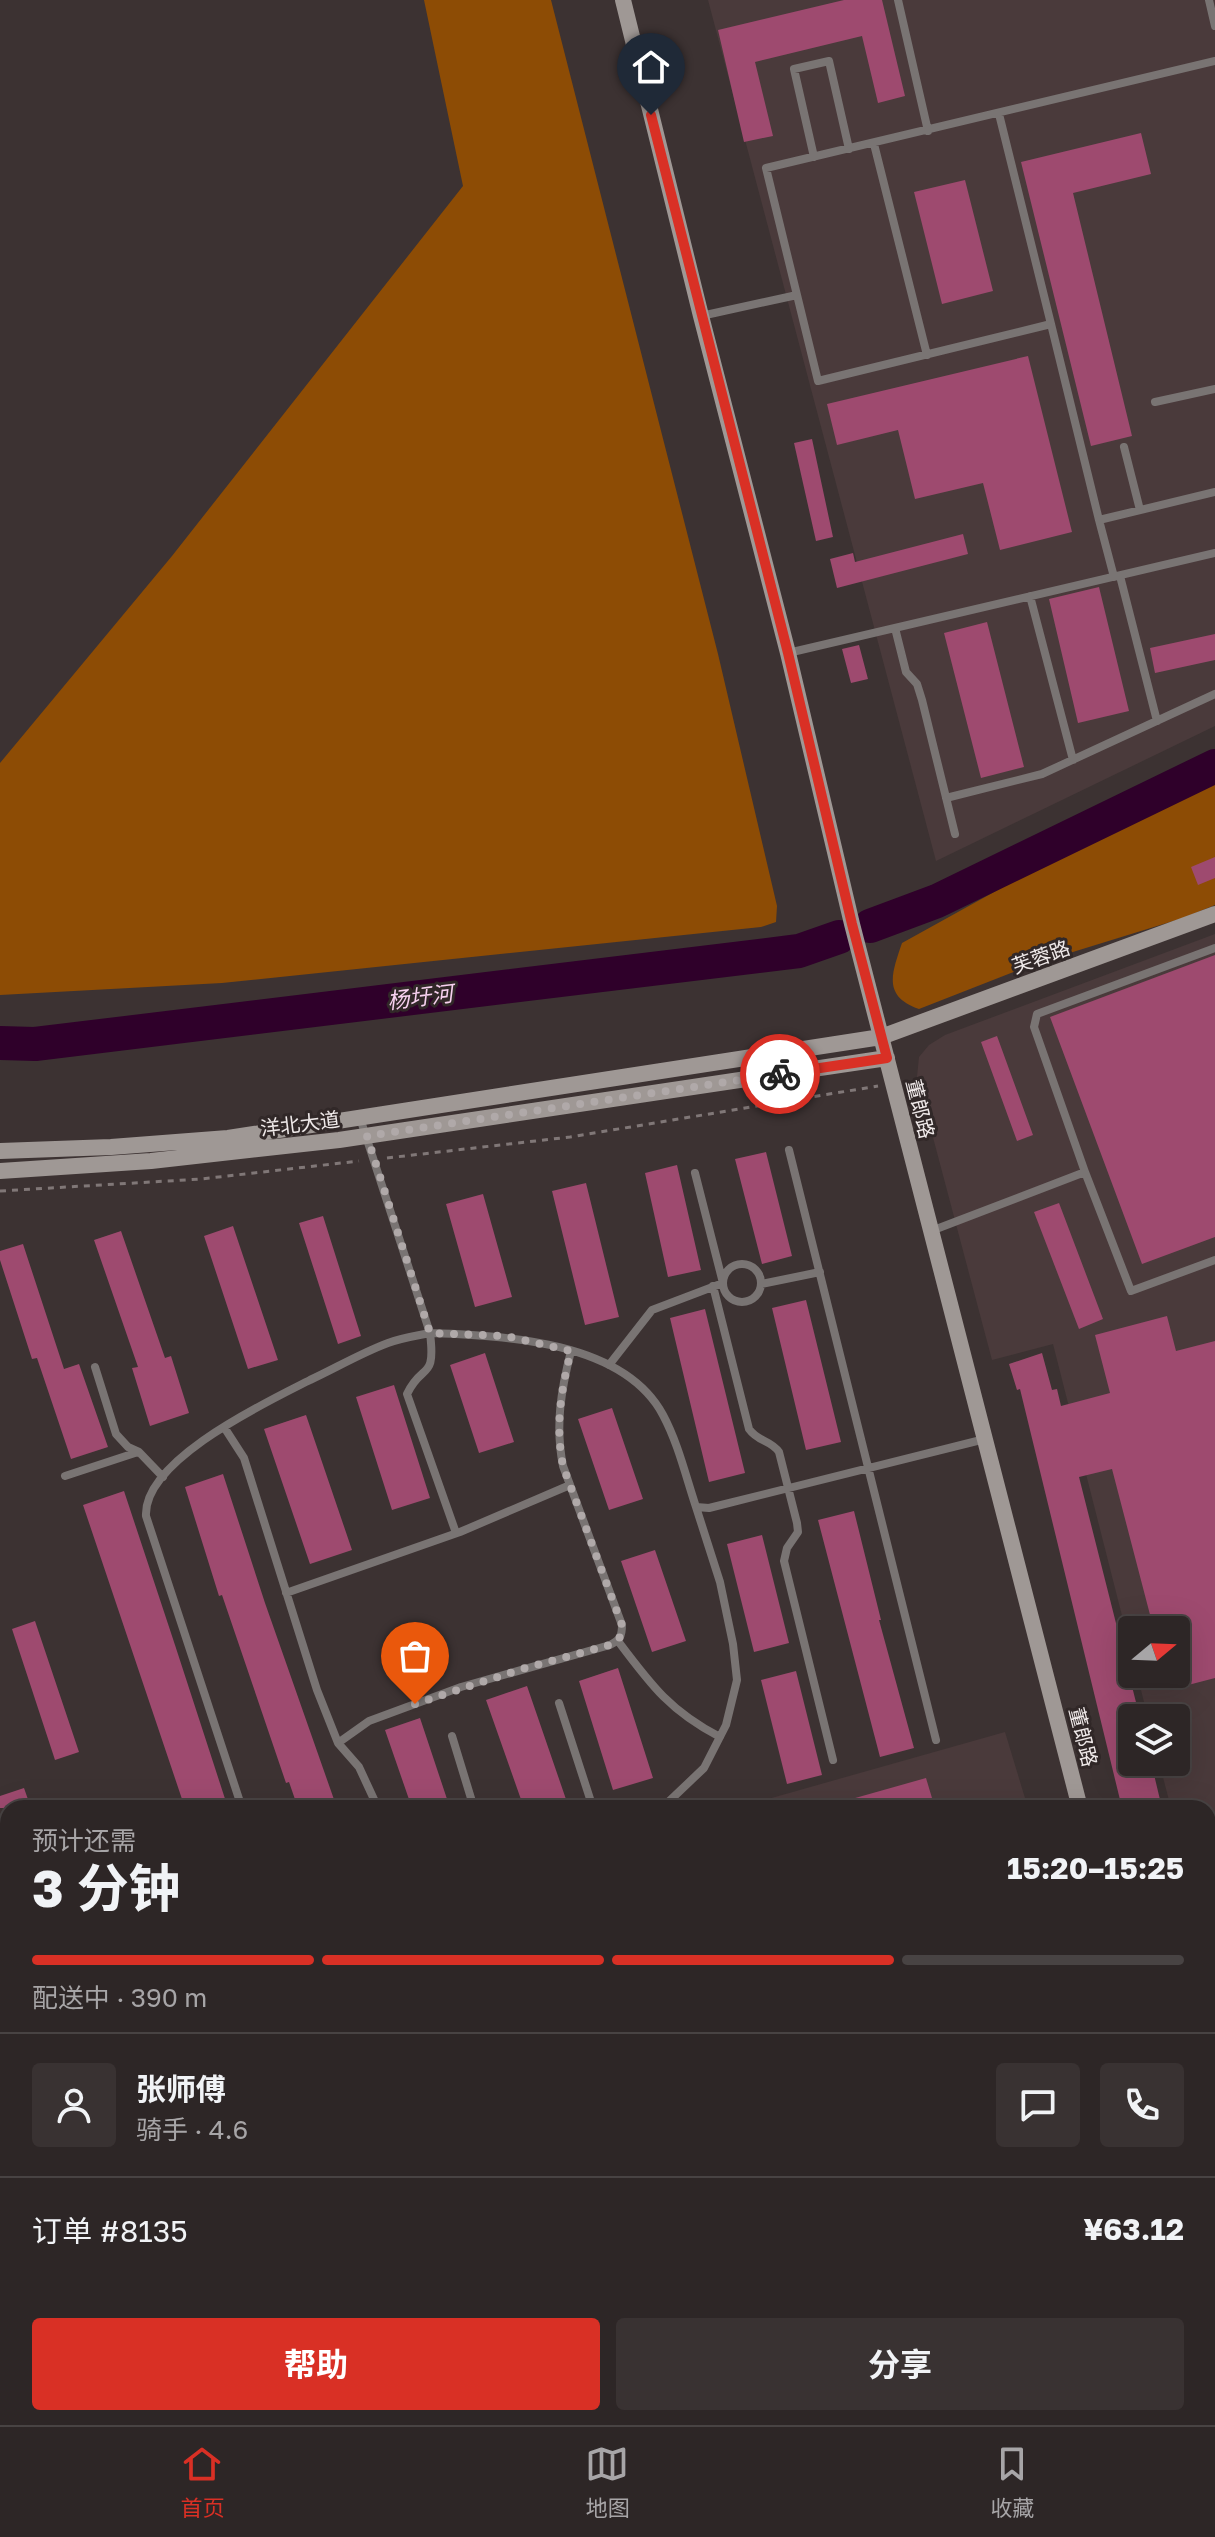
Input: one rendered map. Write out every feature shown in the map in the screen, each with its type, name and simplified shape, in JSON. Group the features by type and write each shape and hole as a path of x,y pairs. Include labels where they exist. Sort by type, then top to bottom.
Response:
{"street":[{"name":"董郎路","path":"623,0 788,653 881,1037 1078,1800"},
{"name":"芙蓉路","path":"881,1037 1215,914"},
{"name":"洋北大道","path":"0,1151 228,1138 881,1037"},
{"name":"洋北大道","path":"0,1171 151,1161 367,1136 887,1058"}],"lane":[{"path":"898,0 928,131"},
{"path":"1209,0 1215,26"},
{"path":"814,157 794,69 829,61 849,149"},
{"path":"1051,324 818,381 766,168 1215,61"},
{"path":"999,114 1099,520 1157,721"},
{"path":"874,144 927,355"},
{"path":"701,316 797,295"},
{"path":"1155,402 1215,389"},
{"path":"1124,447 1140,510"},
{"path":"1099,520 1215,492"},
{"path":"788,653 1215,553"},
{"path":"1030,596 1073,760"},
{"path":"895,628 906,672 917,684 922,700 955,834"},
{"path":"946,798 1042,774 1215,694"},
{"path":"1215,948 1037,1014 1034,1020 1085,1172 1131,1291 1215,1260"},
{"path":"360,1118 430,1333 433,1358 428,1371 411,1386 407,1394 456,1533"},
{"path":"789,1150 936,1740"},
{"path":"931,1231 1085,1172"},
{"path":"695,1173 723,1283 731,1299 743,1302 755,1298 761,1284 756,1269 745,1264 732,1267 724,1276 723,1283"},
{"path":"761,1284 820,1272"},
{"path":"609,1365 652,1310 723,1283"},
{"path":"713,1286 749,1429 755,1438 774,1445 779,1452 798,1532 787,1548 784,1561 833,1760"},
{"path":"239,1800 146,1516 146,1506 163,1477 188,1453 238,1417 370,1350 409,1336 430,1333 506,1336 571,1351 609,1365 644,1389 663,1414 720,1582 737,1680 726,1725 704,1768 670,1800"},
{"path":"338,1743 369,1721 461,1687 618,1641 622,1625 559,1447 558,1418 571,1351"},
{"path":"95,1367 116,1434 163,1477"},
{"path":"224,1427 244,1458 317,1690 338,1743 359,1767 374,1800"},
{"path":"696,1507 709,1508 985,1439"},
{"path":"65,1476 139,1452"},
{"path":"286,1593 456,1533 570,1485"},
{"path":"618,1641 672,1708 720,1737"},
{"path":"559,1703 590,1800"},
{"path":"452,1736 472,1800"}],"path":[{"path":"0,1191 201,1179 570,1137 893,1084"}],"shaded area":[{"path":"424,0 551,0 718,654 777,906 776,922 761,927 222,983 0,995 0,763 172,556 463,186"},
{"path":"708,0 1215,0 1215,726 936,861"},
{"path":"1215,784 1215,905 1183,918 1034,964 919,1009 899,997 893,974 902,943 1041,866"},
{"path":"1215,934 1215,1800 1169,1800 1163,1776 1190,1776 1190,1704 1144,1704 1140,1688 1190,1688 1190,1616 1122,1616 1053,1344 992,1360 917,1077 919,1057 929,1045 945,1035"},
{"path":"1005,1732 1026,1800 764,1800"}],"building":[{"path":"844,0 882,0 905,96 878,103 862,36 755,62 773,136 744,142 718,30"},
{"path":"1141,133 1151,174 1073,193 1132,436 1091,446 1021,162"},
{"path":"965,180 993,291 942,304 914,192"},
{"path":"1028,356 1072,532 1000,550 983,483 915,499 898,430 837,445 827,404"},
{"path":"812,439 833,537 816,541 794,443"},
{"path":"963,534 968,554 837,588 830,559 853,553 855,562"},
{"path":"1099,587 1129,711 1078,723 1049,599"},
{"path":"987,622 1024,767 981,778 944,633"},
{"path":"1215,634 1215,660 1155,673 1150,648"},
{"path":"859,645 868,679 851,683 842,649"},
{"path":"1215,857 1215,878 1198,885 1191,867"},
{"path":"1215,955 1215,1237 1142,1264 1050,1017"},
{"path":"997,1036 1033,1135 1017,1141 981,1042"},
{"path":"766,1152 792,1256 762,1264 735,1159"},
{"path":"677,1165 701,1270 668,1277 645,1173"},
{"path":"586,1183 619,1317 585,1325 552,1191"},
{"path":"483,1194 512,1297 475,1307 446,1204"},
{"path":"1059,1203 1103,1319 1079,1329 1034,1212"},
{"path":"323,1216 361,1336 338,1344 299,1223"},
{"path":"233,1226 278,1360 248,1369 204,1236"},
{"path":"121,1231 165,1358 171,1356 189,1413 150,1426 132,1368 138,1367 94,1240"},
{"path":"23,1244 64,1369 79,1364 108,1447 71,1459 37,1358 32,1359 0,1260 0,1251"},
{"path":"806,1300 841,1442 806,1450 772,1308"},
{"path":"705,1309 745,1473 709,1482 670,1318"},
{"path":"1167,1316 1176,1351 1215,1341 1215,1678 1190,1685 1190,1616 1150,1616 1112,1469 1079,1477 1118,1631 1118,1688 1132,1688 1136,1704 1118,1704 1118,1776 1154,1776 1160,1800 1120,1800 1020,1389 1017,1390 1009,1364 1042,1353 1052,1390 1057,1389 1061,1406 1110,1393 1095,1335"},
{"path":"485,1353 514,1442 479,1453 450,1365"},
{"path":"394,1385 430,1498 392,1510 356,1397"},
{"path":"612,1408 643,1499 609,1510 578,1419"},
{"path":"306,1415 352,1550 310,1564 264,1429"},
{"path":"223,1474 334,1800 295,1800 289,1782 286,1783 222,1595 219,1596 185,1487"},
{"path":"124,1491 225,1800 182,1800 83,1505"},
{"path":"854,1511 879,1620 914,1748 880,1757 818,1520"},
{"path":"762,1535 789,1643 754,1652 727,1544"},
{"path":"655,1550 686,1641 652,1652 621,1561"},
{"path":"35,1621 79,1752 55,1760 12,1629"},
{"path":"618,1668 653,1778 613,1790 579,1681"},
{"path":"796,1671 822,1775 787,1784 761,1680"},
{"path":"527,1686 566,1800 521,1800 486,1700"},
{"path":"420,1718 447,1800 409,1800 385,1730"},
{"path":"926,1778 933,1800 848,1800"},
{"path":"24,1788 28,1800 0,1800 0,1796"}],"waterway":[{"path":"870,926 937,901 1215,766"},
{"name":"杨圩河","path":"0,1043 35,1044 799,951 839,937"}],"way so far":[{"path":"415,1704 461,1687 610,1645 618,1641 622,1625 563,1466 559,1447 558,1418 571,1351 506,1336 430,1333 367,1136 780,1074"}],"route":[{"path":"651,115 887,1058 780,1074"}]}
